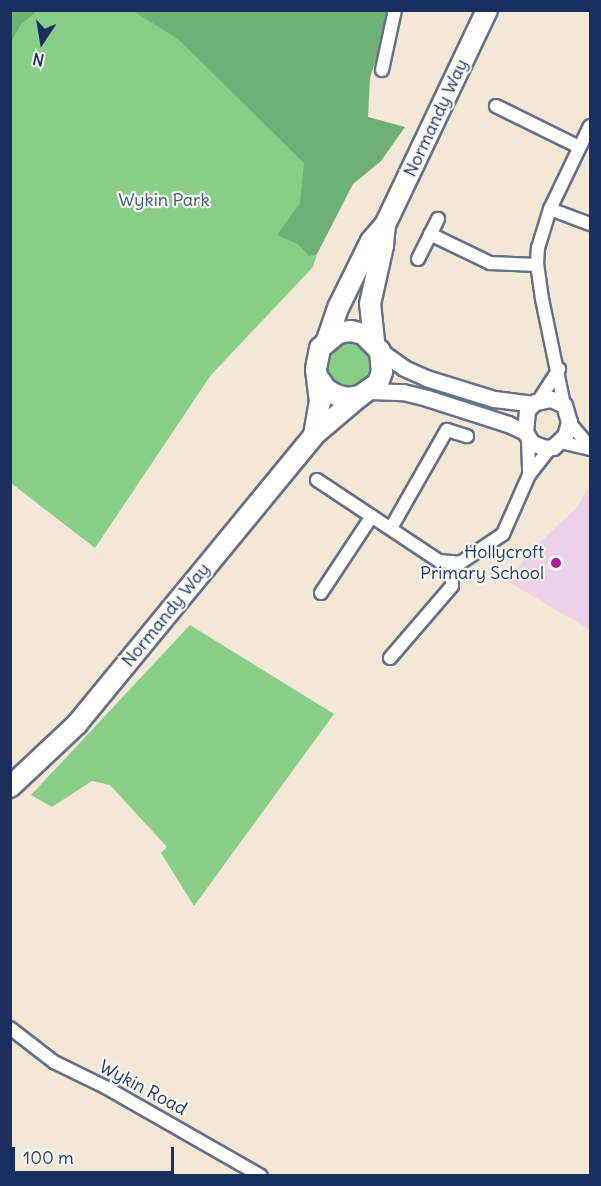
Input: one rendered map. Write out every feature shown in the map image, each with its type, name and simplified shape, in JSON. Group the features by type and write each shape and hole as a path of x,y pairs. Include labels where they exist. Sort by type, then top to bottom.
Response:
{"main road":[{"name":"Normandy Way","path":"377,346 369,321 370,304 385,225 487,10"},
{"name":"Normandy Way","path":"327,340 339,306 371,241 385,225"},
{"path":"351,331 363,334 377,346 382,372 365,393 348,398 326,389 319,379 316,358 327,340 338,333 351,331"},
{"name":"Normandy Way","path":"314,435 320,402 319,379"},
{"name":"Normandy Way","path":"10,787 77,724 314,435 365,393"}],"street":[{"path":"382,70 395,10"},
{"path":"496,106 579,147"},
{"path":"591,126 579,147 541,231 537,265 542,299 569,422 591,448"},
{"path":"550,209 591,224"},
{"path":"418,259 438,219"},
{"path":"430,234 490,263 537,265"},
{"path":"377,346 404,368 426,378 494,399 535,402 551,399 564,405"},
{"path":"529,475 525,417 559,369"},
{"path":"365,393 402,392 427,398 508,424 538,446 591,448"},
{"path":"317,480 439,561 460,563 502,534 529,475 555,445 569,422"},
{"path":"391,528 447,430 467,436"},
{"path":"321,593 372,516"},
{"path":"390,658 452,586 452,562"},
{"name":"Wykin Road","path":"10,1028 54,1062 107,1088 261,1176"}],"shaded area":[{"name":"Hollycroft Primary School","path":"590,485 590,630 507,581 537,545 577,507"}],"green space":[{"path":"11,10 37,11 21,24 11,42"},
{"name":"Wykin Park","path":"11,11 202,11 342,173 313,267 211,375 95,548 11,483"},
{"path":"133,11 391,11 370,78 368,117 405,127 381,161 353,184 317,254 309,256 298,244 277,235 300,203 304,163 178,39"},
{"path":"349,341 366,348 373,365 366,382 349,389 332,382 325,365 332,348"},
{"path":"190,625 334,714 194,906 161,853 167,847 110,785 92,781 52,807 31,795"}],"place":[{"name":"Hollycroft Primary School","path":"556,563"}]}
